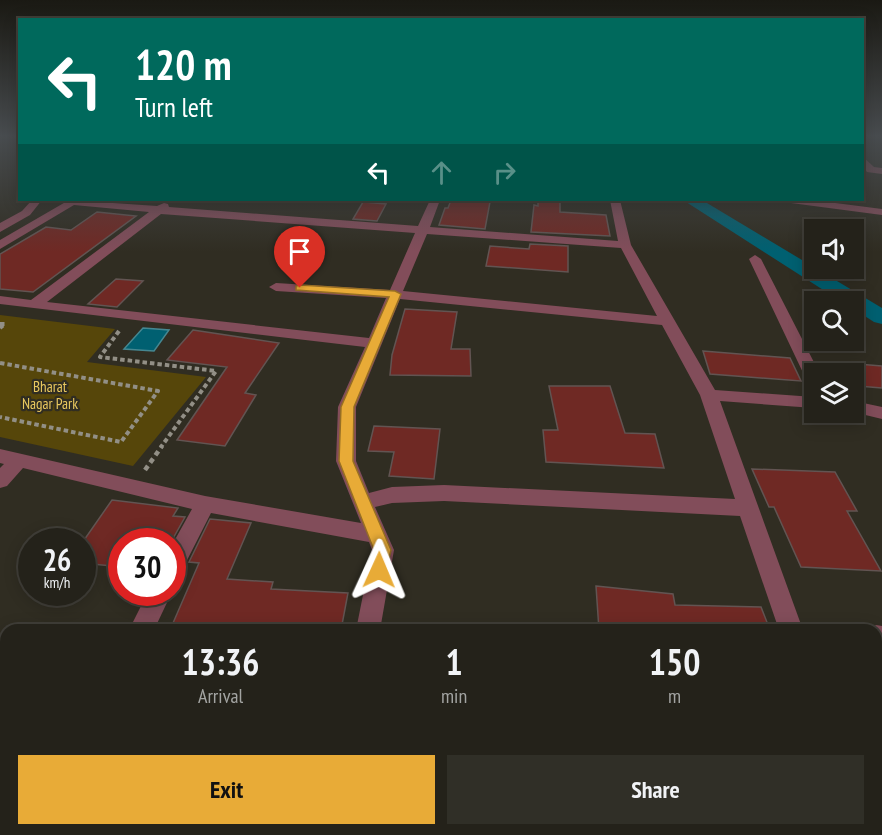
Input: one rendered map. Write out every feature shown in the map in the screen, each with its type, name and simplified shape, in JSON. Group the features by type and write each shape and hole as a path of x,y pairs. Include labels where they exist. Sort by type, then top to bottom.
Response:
{"street":[{"path":"0,228 26,213 36,201"},
{"path":"0,245 74,201 159,210 625,245"},
{"path":"34,304 172,201"},
{"path":"369,624 383,550 346,461 347,407 435,201"},
{"path":"615,201 625,245 709,395 790,624"},
{"path":"799,201 882,212"},
{"path":"754,259 806,363"},
{"path":"276,287 395,294 667,321"},
{"path":"0,300 374,343"},
{"path":"709,395 804,401"},
{"path":"864,409 882,413"},
{"path":"0,481 9,458 205,504 378,534"},
{"path":"363,502 392,495 444,493 750,508"},
{"path":"186,540 205,504"},
{"path":"144,624 153,606"}],"path":[{"path":"123,324 100,357 216,371 132,487"},
{"path":"0,363 159,391 121,442 0,417"}],"green space":[{"name":"Bharat Nagar Park","path":"0,315 115,329 87,362 206,377 133,466 0,437"}],"water":[{"path":"143,328 169,330 154,351 124,349"}],"building":[{"path":"451,201 490,202 485,229 439,225 445,208 448,208"},
{"path":"538,201 560,201 560,212 606,215 610,236 531,232 534,205 538,206"},
{"path":"363,202 386,204 377,221 353,219"},
{"path":"97,212 136,216 33,292 0,289 0,254 46,227 71,230"},
{"path":"530,244 568,246 568,272 486,266 490,246 529,249"},
{"path":"116,279 143,281 117,307 88,304"},
{"path":"405,309 457,312 451,349 470,349 471,376 390,375 392,355"},
{"path":"193,330 279,343 245,393 256,395 225,446 177,440 227,367 167,360"},
{"path":"703,351 790,358 801,381 710,374"},
{"path":"864,365 882,366 882,388 864,386"},
{"path":"549,386 610,386 625,433 655,434 664,468 546,462 543,430 558,430"},
{"path":"374,426 440,429 434,479 389,476 394,452 368,451"},
{"path":"752,469 835,472 857,511 847,511 881,571 801,567 774,507 769,507"},
{"path":"112,500 178,508 173,516 185,517 179,528 108,528 108,566 96,564 96,528 92,528"},
{"path":"210,519 251,523 227,579 273,582 271,589 348,593 342,624 173,624 180,606 186,606 186,593 199,563 189,562"},
{"path":"596,586 673,594 675,605 761,607 768,624 599,624"}],"waterway":[{"path":"693,201 882,317"}],"route":[{"path":"300,288 395,294 347,407 346,461 383,550 379,570"}]}
